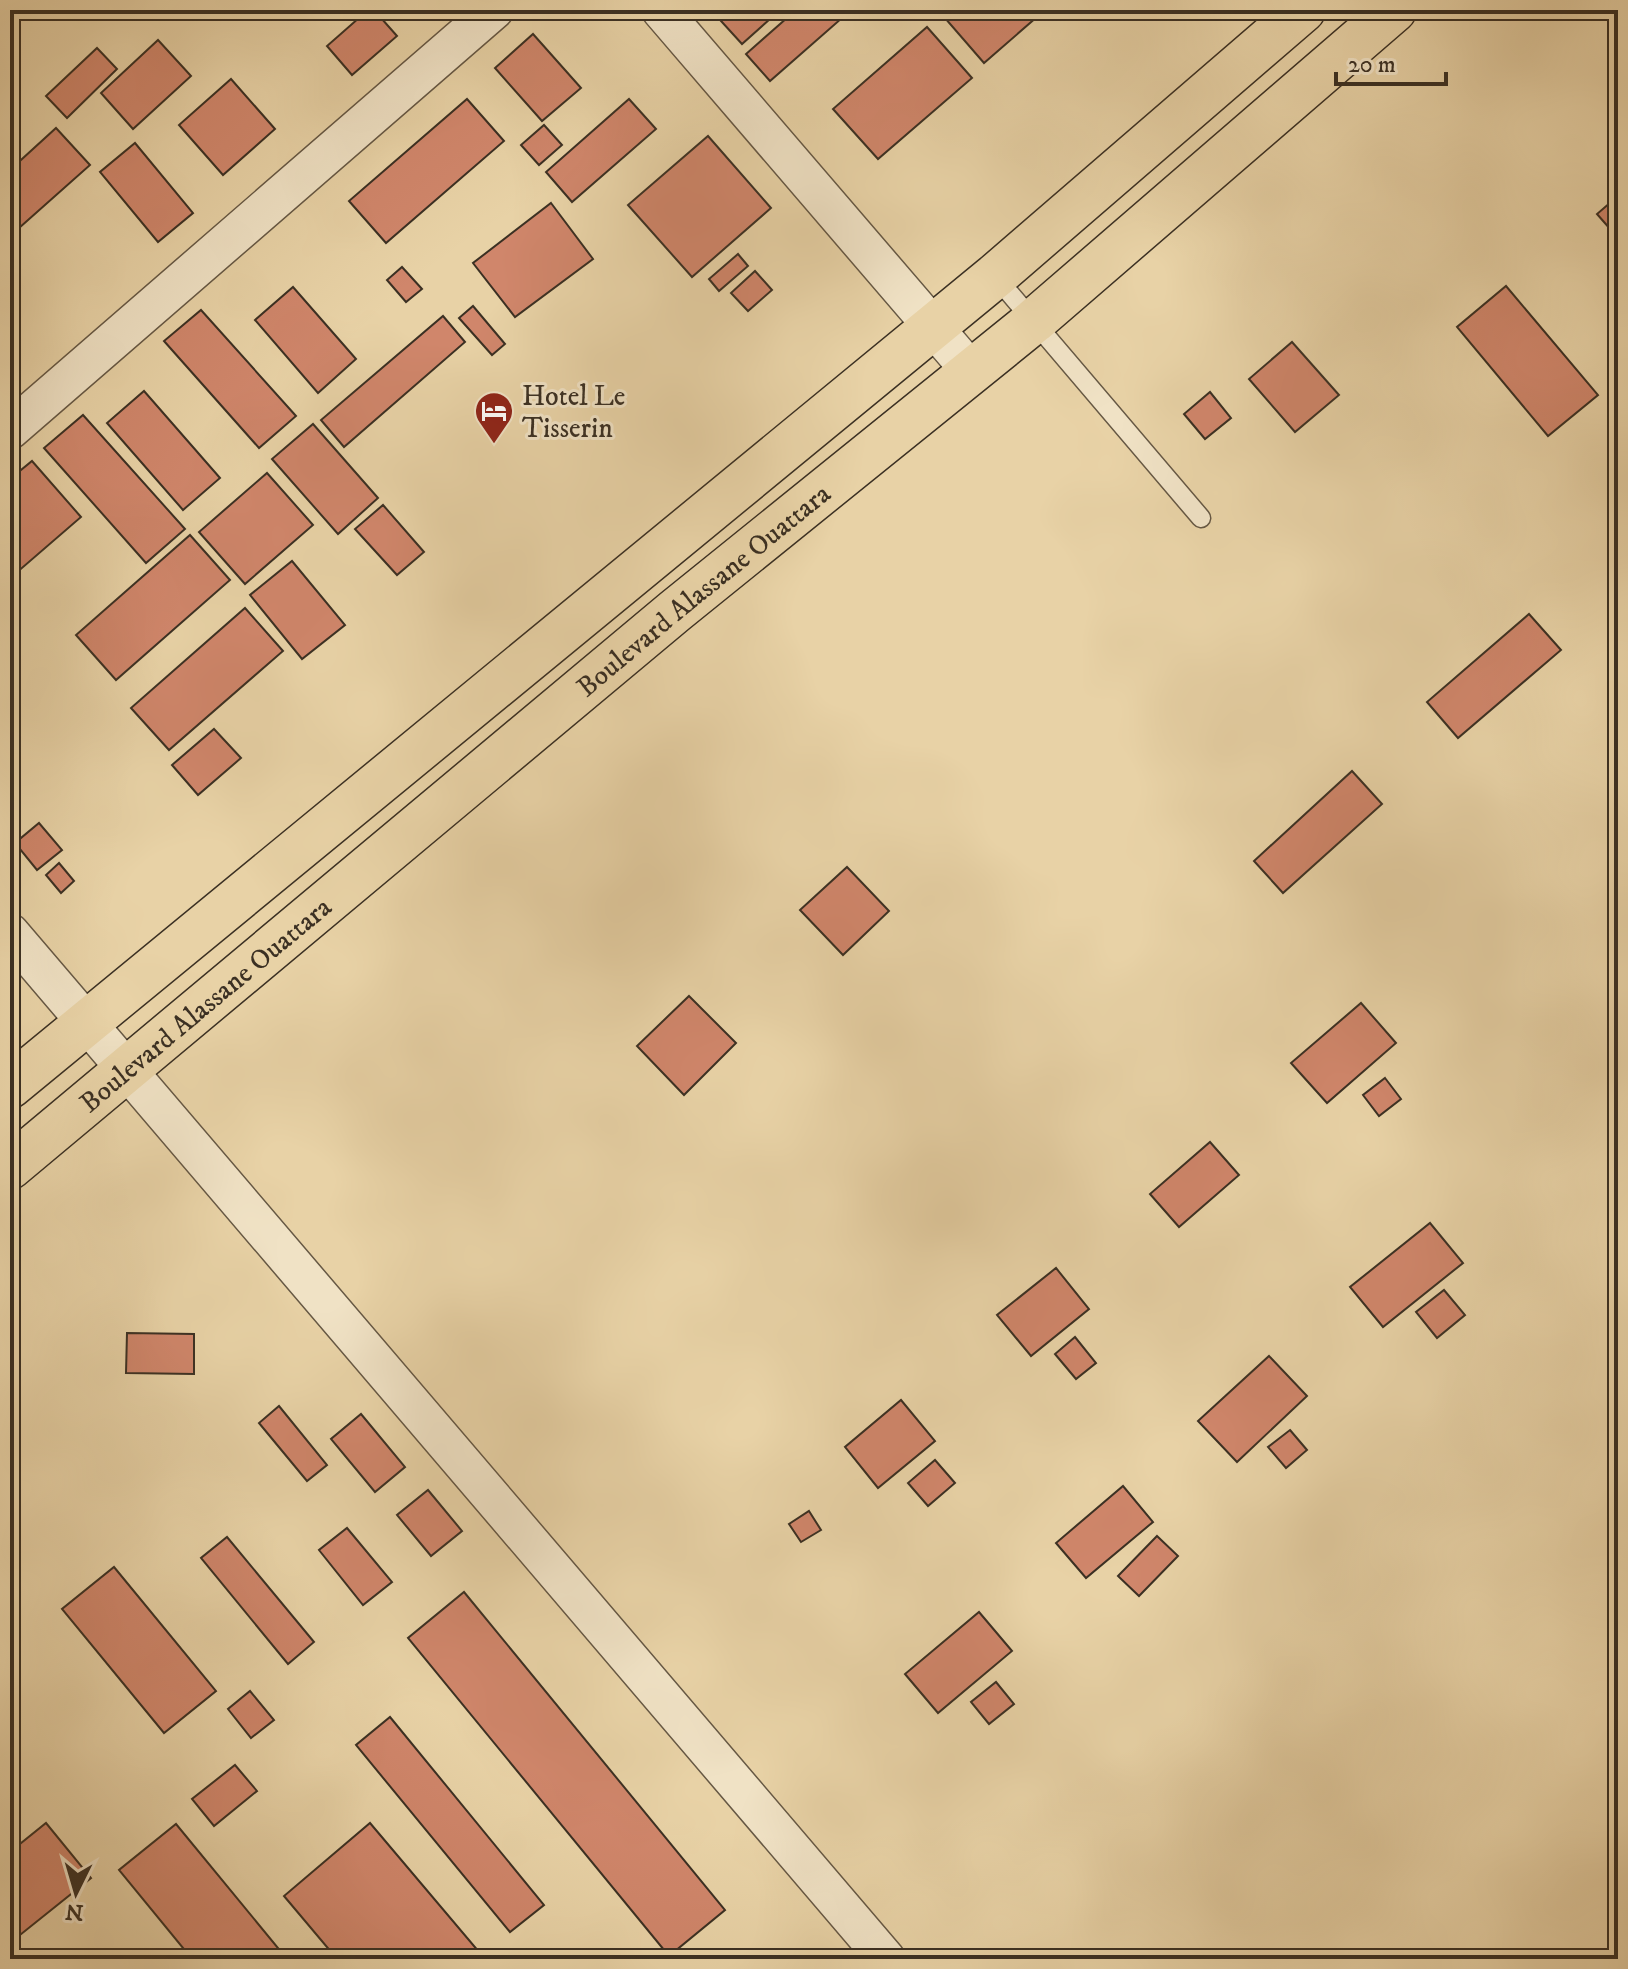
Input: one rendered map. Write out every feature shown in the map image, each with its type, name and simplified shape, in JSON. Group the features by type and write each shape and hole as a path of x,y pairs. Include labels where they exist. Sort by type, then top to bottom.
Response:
{"main road":[{"name":"Boulevard Alassane Ouattara","path":"10,1086 995,276 1303,10"},
{"name":"Boulevard Alassane Ouattara","path":"10,1167 675,611 1034,321 1394,10"}],"street":[{"path":"10,430 494,10"},
{"path":"661,10 971,371"},
{"path":"10,933 886,1959"}],"lane":[{"path":"995,276 1201,518"}],"building":[{"path":"368,10 374,10 397,36 352,75 327,46"},
{"path":"711,10 780,10 742,44"},
{"path":"796,10 835,10 842,18 770,81 746,54"},
{"path":"938,10 1045,10 984,63"},
{"path":"927,27 972,78 878,159 833,109"},
{"path":"533,34 581,88 542,121 495,68"},
{"path":"158,40 191,76 133,129 101,93"},
{"path":"97,48 117,69 67,118 46,96"},
{"path":"231,79 275,129 223,175 179,125"},
{"path":"467,99 504,141 386,243 349,201"},
{"path":"629,99 656,129 572,202 546,172"},
{"path":"544,125 562,145 539,165 521,145"},
{"path":"56,128 90,165 10,236 10,170"},
{"path":"708,136 771,208 692,277 628,205"},
{"path":"135,143 193,213 158,242 100,172"},
{"path":"1618,196 1618,238 1597,214"},
{"path":"551,203 593,259 515,317 473,263"},
{"path":"738,254 748,266 719,291 709,279"},
{"path":"402,267 422,289 406,302 387,280"},
{"path":"755,271 772,290 748,311 731,293"},
{"path":"1506,286 1598,395 1548,436 1457,327"},
{"path":"293,287 356,359 318,393 255,320"},
{"path":"473,306 505,344 492,355 459,318"},
{"path":"201,310 296,416 259,448 164,341"},
{"path":"443,316 465,342 344,447 321,420"},
{"path":"1292,342 1339,395 1295,432 1249,379"},
{"path":"144,391 220,478 183,510 107,423"},
{"path":"1210,392 1231,418 1205,439 1184,414"},
{"path":"83,415 185,529 146,563 44,448"},
{"path":"313,424 378,498 338,534 272,459"},
{"path":"32,461 81,517 15,574 10,569 10,479"},
{"path":"267,473 313,525 245,584 199,532"},
{"path":"383,505 424,552 397,575 355,529"},
{"path":"190,535 230,580 116,680 76,635"},
{"path":"292,561 345,625 302,659 250,595"},
{"path":"245,608 283,651 169,750 131,708"},
{"path":"1529,614 1561,650 1458,738 1427,702"},
{"path":"214,729 241,758 198,795 172,765"},
{"path":"1352,771 1382,804 1283,893 1254,861"},
{"path":"39,823 62,850 37,870 15,843"},
{"path":"59,863 74,881 61,893 46,875"},
{"path":"847,867 889,911 843,955 800,910"},
{"path":"689,996 736,1043 684,1095 637,1046"},
{"path":"1361,1003 1396,1043 1327,1103 1291,1063"},
{"path":"1385,1078 1401,1099 1379,1116 1363,1095"},
{"path":"1210,1142 1239,1175 1179,1227 1150,1194"},
{"path":"1430,1223 1463,1263 1383,1327 1350,1287"},
{"path":"1056,1268 1089,1309 1031,1356 997,1315"},
{"path":"1444,1290 1465,1315 1437,1338 1416,1312"},
{"path":"127,1333 194,1334 194,1374 126,1373"},
{"path":"1075,1337 1096,1363 1076,1379 1055,1354"},
{"path":"1269,1356 1307,1396 1237,1462 1198,1421"},
{"path":"901,1400 935,1441 878,1488 845,1447"},
{"path":"279,1406 327,1465 307,1481 259,1423"},
{"path":"361,1414 405,1467 375,1492 331,1439"},
{"path":"1290,1430 1307,1450 1286,1468 1268,1447"},
{"path":"935,1460 955,1483 928,1506 908,1483"},
{"path":"1123,1486 1153,1522 1086,1578 1056,1543"},
{"path":"428,1490 462,1531 431,1556 397,1515"},
{"path":"809,1511 821,1530 801,1542 789,1524"},
{"path":"347,1528 392,1582 363,1605 319,1550"},
{"path":"1157,1536 1178,1556 1139,1596 1118,1576"},
{"path":"227,1537 314,1642 288,1664 201,1558"},
{"path":"114,1567 216,1691 164,1733 62,1609"},
{"path":"464,1592 725,1910 669,1956 408,1638"},
{"path":"979,1612 1012,1651 938,1713 905,1674"},
{"path":"996,1682 1014,1704 989,1724 971,1702"},
{"path":"250,1691 274,1720 251,1738 228,1709"},
{"path":"390,1717 544,1905 510,1932 356,1745"},
{"path":"235,1765 257,1791 214,1826 192,1799"},
{"path":"46,1823 91,1878 10,1943 10,1852"},
{"path":"370,1823 485,1959 337,1959 284,1896"},
{"path":"176,1824 287,1959 192,1959 119,1870"}],"place":[{"name":"Hotel Le Tisserin","path":"494,445"}]}
